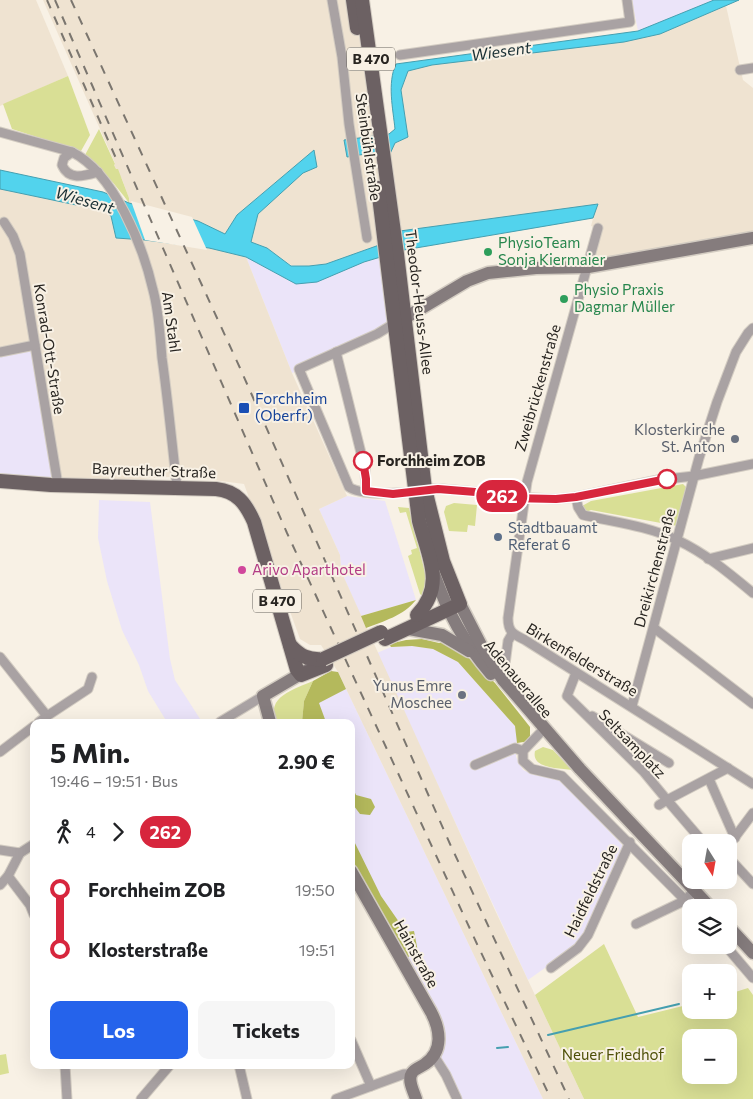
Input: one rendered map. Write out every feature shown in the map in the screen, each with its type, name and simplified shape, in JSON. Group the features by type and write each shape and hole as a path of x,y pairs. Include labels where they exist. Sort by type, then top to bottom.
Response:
{"main road":[{"name":"Theodor-Heuss-Allee","path":"352,0 374,120"},
{"name":"Theodor-Heuss-Allee","path":"362,0 374,120 420,491 419,521 434,574 452,603"},
{"path":"400,320 476,277 488,273 536,268 588,267 753,238"},
{"name":"Bayreuther Straße","path":"0,481 58,485 222,489 238,496 246,504 254,522 294,664 300,675"},
{"name":"Theodor-Heuss-Allee","path":"420,491 443,561 452,603"},
{"name":"B 470","path":"417,616 427,604 432,592 434,574"},
{"name":"B 470","path":"300,675 383,635 417,616 452,603"},
{"name":"B 470","path":"383,635 409,628 452,603"},
{"name":"Adenauerallee","path":"452,603 458,631 476,656 561,755 580,769"},
{"name":"Adenauerallee","path":"452,603 503,680 580,769 694,890"},
{"path":"409,628 442,635 476,656"},
{"path":"290,645 307,658 324,662"},
{"path":"269,719 263,696 300,675"},
{"name":"Hainstraße","path":"355,877 435,1020 439,1035 438,1046 434,1056"},
{"path":"737,936 753,953"},
{"path":"416,1099 411,1084 411,1074 434,1056"}],"street":[{"name":"Steinbühlstraße","path":"332,0 342,57 367,238"},
{"path":"400,54 630,22 627,0"},
{"path":"740,70 753,68"},
{"name":"Am Stahl","path":"0,132 81,156 98,172 114,194 138,240 154,292 177,487"},
{"path":"72,152 64,158 62,165 65,172 73,176 98,172"},
{"name":"Konrad-Ott-Straße","path":"4,222 13,236 20,254 58,485"},
{"name":"Zweibrückenstraße","path":"524,498 549,398 598,228"},
{"path":"400,320 377,334 299,370 348,487 353,490 393,494 442,489 524,498 556,499 576,497 658,480 694,476 753,464"},
{"name":"Dreikirchenstraße","path":"632,706 716,402 736,352 753,328"},
{"path":"0,352 35,345"},
{"path":"336,352 365,469 366,491"},
{"path":"576,497 578,507 584,515 654,531 677,540 726,571 753,593"},
{"name":"Birkenfelderstraße","path":"524,498 508,618 509,629 512,634 525,640 632,706 753,784"},
{"path":"708,559 750,549"},
{"path":"654,628 753,704"},
{"path":"503,680 508,641 512,634"},
{"path":"0,657 47,716"},
{"name":"Seltsamplatz","path":"576,673 567,696 643,771 663,803 695,834"},
{"path":"43,719 88,690 92,677"},
{"path":"225,719 263,696"},
{"name":"Seltsamplatz","path":"577,707 669,763"},
{"path":"0,752 30,729"},
{"path":"475,765 515,748 523,751 541,732"},
{"name":"Haidfeldstraße","path":"523,751 523,761 532,769 562,776 630,842 694,890"},
{"name":"Seltsamplatz","path":"663,803 728,768"},
{"path":"709,779 733,834"},
{"path":"738,834 753,813"},
{"name":"Haidfeldstraße","path":"551,968 578,948 588,935 630,842"},
{"path":"0,885 8,876 20,853 30,847"},
{"path":"0,850 20,853"},
{"path":"738,868 753,884"},
{"path":"8,876 30,905"},
{"path":"636,924 694,890"},
{"path":"733,954 753,978"},
{"path":"355,1049 372,1086"},
{"path":"434,1056 446,1075 457,1099"},
{"path":"66,1069 67,1099"},
{"path":"141,1099 167,1069"},
{"path":"239,1069 247,1099"},
{"path":"336,1099 404,1074 411,1074"}],"shaded area":[{"path":"0,0 36,0 68,76 0,106"},
{"path":"43,0 353,0 375,136 347,157 378,152 408,137 401,90 408,71 432,65 624,42 660,34 726,6 743,80 753,88 753,234 592,264 602,229 591,226 597,204 382,244 326,264 309,266 291,265 267,248 251,243 258,214 303,173 316,167 314,151 237,215 225,234 198,221 129,203 122,179 114,165 115,163"},
{"path":"632,0 714,0 638,31"},
{"path":"0,189 105,211 111,215 116,238 209,248 246,257 292,373 347,496 319,509 340,555 341,571 494,908 584,1099 543,1099 338,672 321,645 310,645 300,639 244,484 183,476 58,485 32,346 0,351"},
{"path":"391,254 400,328 292,373 246,257 296,284"},
{"path":"32,346 58,485 0,481 0,351"},
{"path":"347,496 385,501 416,600 361,616 341,571 340,555 319,509"},
{"path":"99,500 150,502 170,659 175,680 200,719 165,719 148,691 139,665 122,630 107,581 98,538"},
{"path":"412,646 433,649 458,662 515,726 517,737 516,757 523,770 535,775 560,779 624,847 580,943 528,980 377,653 391,647"},
{"path":"331,671 338,672 543,1099 459,1099 440,1061 436,1016 355,872 355,719 303,719 313,681"}],"green space":[{"path":"68,76 90,135 81,151 12,129 3,104"},
{"path":"99,129 114,165 118,169 129,198 129,203 85,155"},
{"path":"683,484 686,487 677,526 591,510 586,512 582,506 591,501"},
{"path":"454,503 477,505 475,526 468,525 467,532 449,531 444,512 446,506"},
{"path":"398,507 409,508 428,585 426,599 420,594 408,556 412,554 411,550 417,548 406,512 400,513"},
{"path":"416,600 399,614 366,628 361,616"},
{"path":"422,639 439,643 447,642 473,661 495,683 530,727 530,741 517,743 515,726 458,662 433,649 412,646 391,647 389,644"},
{"path":"331,671 338,672 346,689 319,703 325,719 302,719 304,701 313,681"},
{"path":"313,681 304,701 302,719 276,719 274,713 278,700 290,691"},
{"path":"543,747 553,750 572,770 554,768 537,761 535,751"},
{"path":"355,793 356,795 371,799 375,807 370,815 360,814 355,807"},
{"path":"355,843 381,896 406,932 414,931 418,952 404,959 355,872"},
{"name":"Neuer Friedhof","path":"604,944 638,1017 682,1006 682,1019 737,1019 737,991 748,988 753,995 753,1099 584,1099 535,995"},
{"path":"6,1054 9,1073 0,1075 0,1055"}],"water":[{"name":"Wiesent","path":"714,0 739,0 660,34 624,42 432,65 408,71 401,90 408,137 395,143 389,156 378,152 347,157 344,140 389,134 395,129 391,88 393,71 396,64 638,31"},
{"name":"Wiesent","path":"314,150 317,167 303,173 258,214 251,242 267,248 291,266 326,264 382,244 400,231 598,204 593,218 404,250 364,262 317,282 296,284 246,257 209,248 116,238 111,216 105,211 0,189 0,170 103,192 129,203 198,221 225,234 237,215"}],"pier":[{"path":"131,201 192,217 207,250 145,240"}],"waterway":[{"path":"548,1035 679,1004"},
{"path":"497,1048 508,1047"}],"railway":[{"path":"47,0 118,163"},
{"path":"55,0 287,533 477,944 551,1099"},
{"path":"71,0 240,368 450,844 569,1099"}],"bus line":[{"name":"262","path":"363,461 366,491 393,494 438,489 488,493 509,498 556,499 576,497 667,479"}],"place":[{"name":"PhysioTeam Sonja Kiermaier","path":"488,252"},
{"name":"Physio Praxis Dagmar Müller","path":"564,299"},
{"name":"Forchheim (Oberfr)","path":"244,408"},
{"name":"Klosterkirche St. Anton","path":"735,439"},
{"name":"Forchheim ZOB","path":"363,461"},
{"name":"Stadtbauamt Referat 6","path":"498,537"},
{"name":"Arivo Aparthotel","path":"242,570"},
{"name":"Yunus Emre Moschee","path":"462,695"}]}
